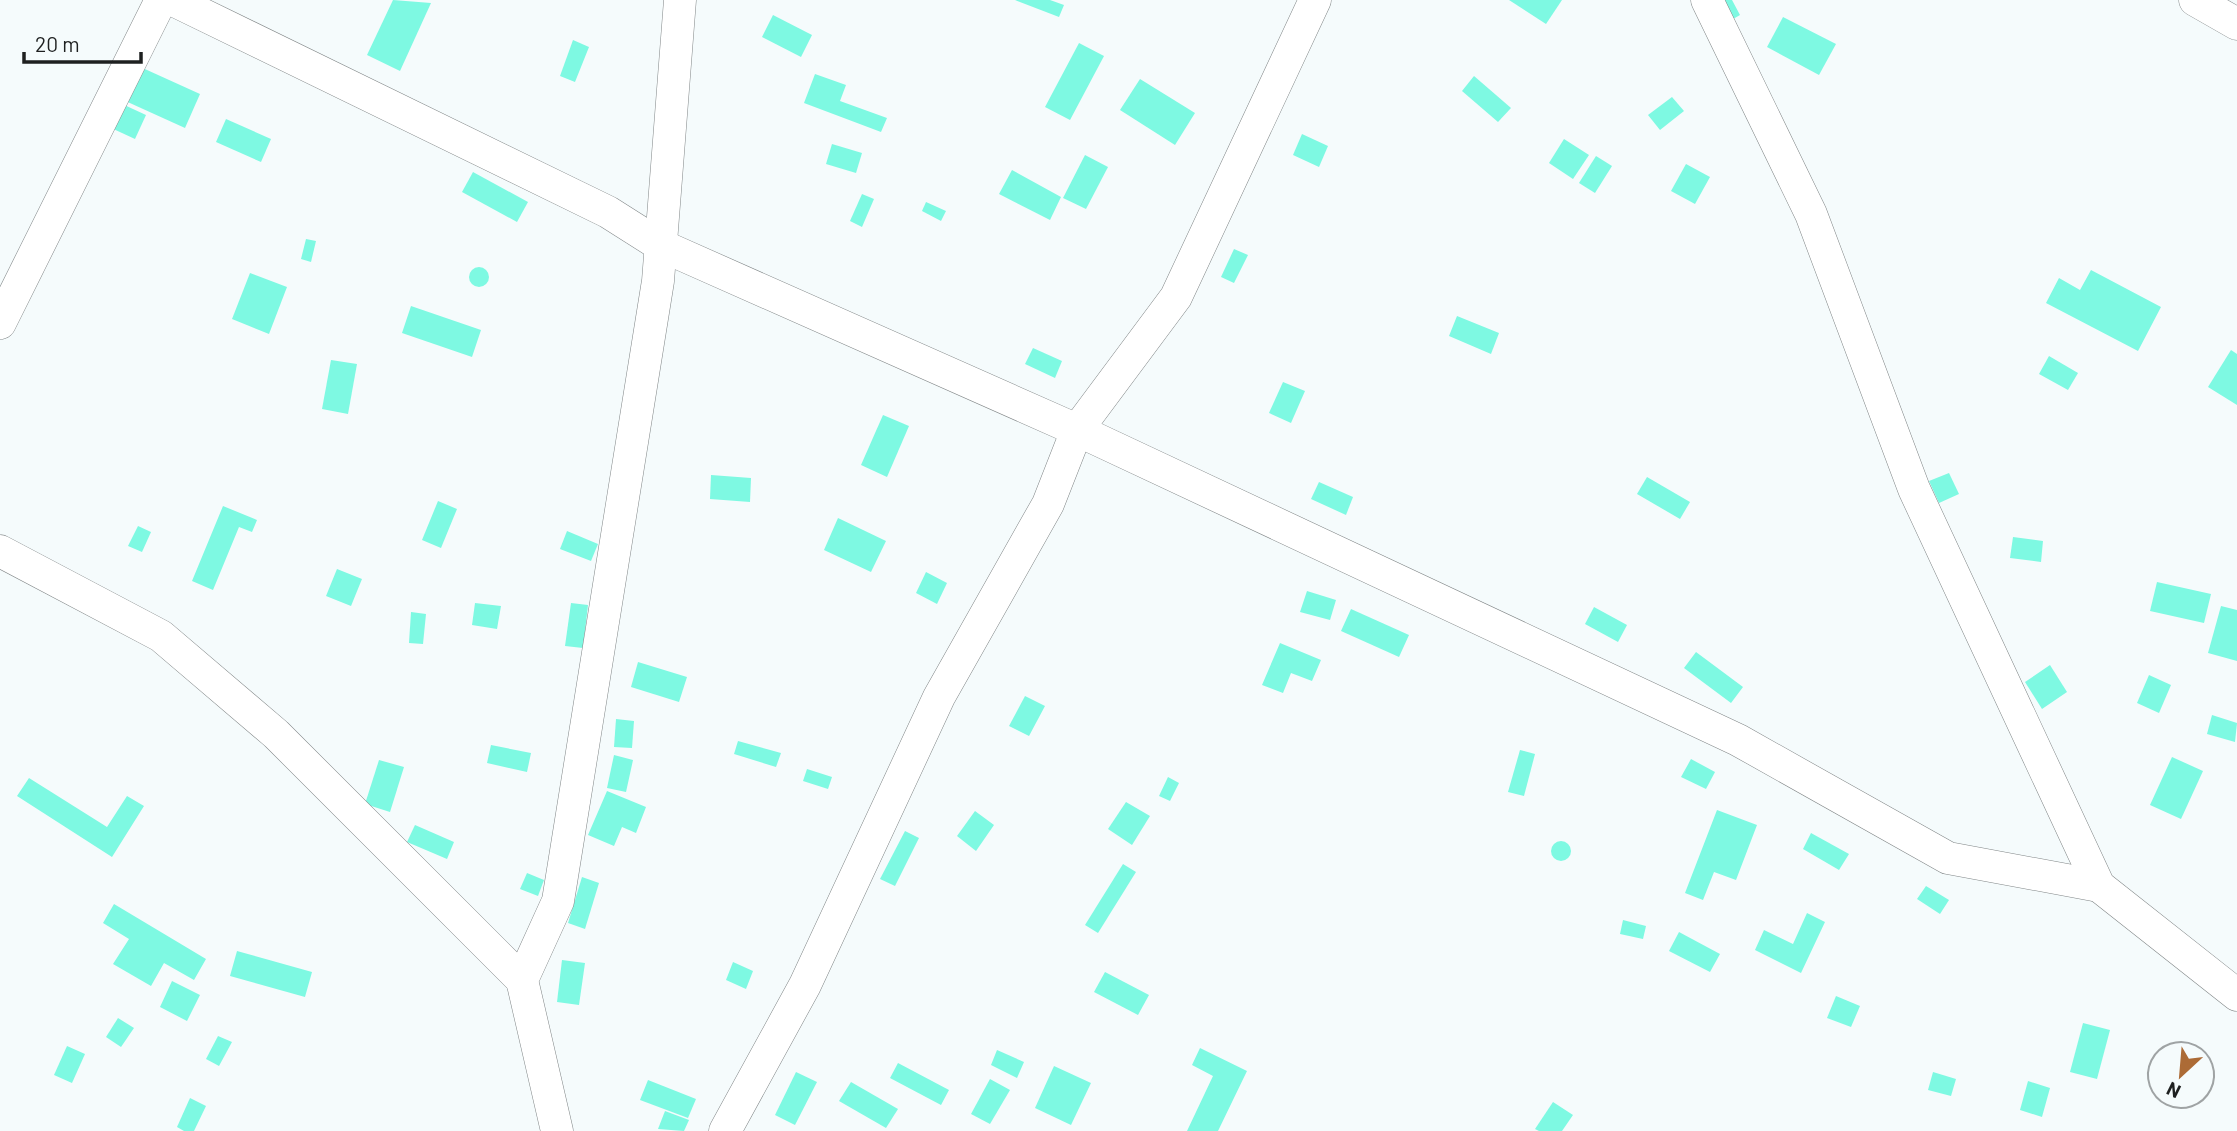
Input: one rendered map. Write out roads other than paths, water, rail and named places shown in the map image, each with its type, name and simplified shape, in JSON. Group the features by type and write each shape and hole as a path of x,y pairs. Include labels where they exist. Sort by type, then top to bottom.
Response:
{"street":[{"path":"0,323 161,0"},
{"path":"173,0 608,212 660,245 1077,430 1738,740 1948,858 2099,886"},
{"path":"523,980 558,901 656,295 680,0"},
{"path":"724,1131 805,985 939,697 1048,504 1077,430 1176,297 1315,0"},
{"path":"1707,0 1811,214 1914,489 2099,886 2237,995"},
{"path":"2195,0 2237,24"},
{"path":"0,551 161,636 275,734 523,980 557,1131"}]}
